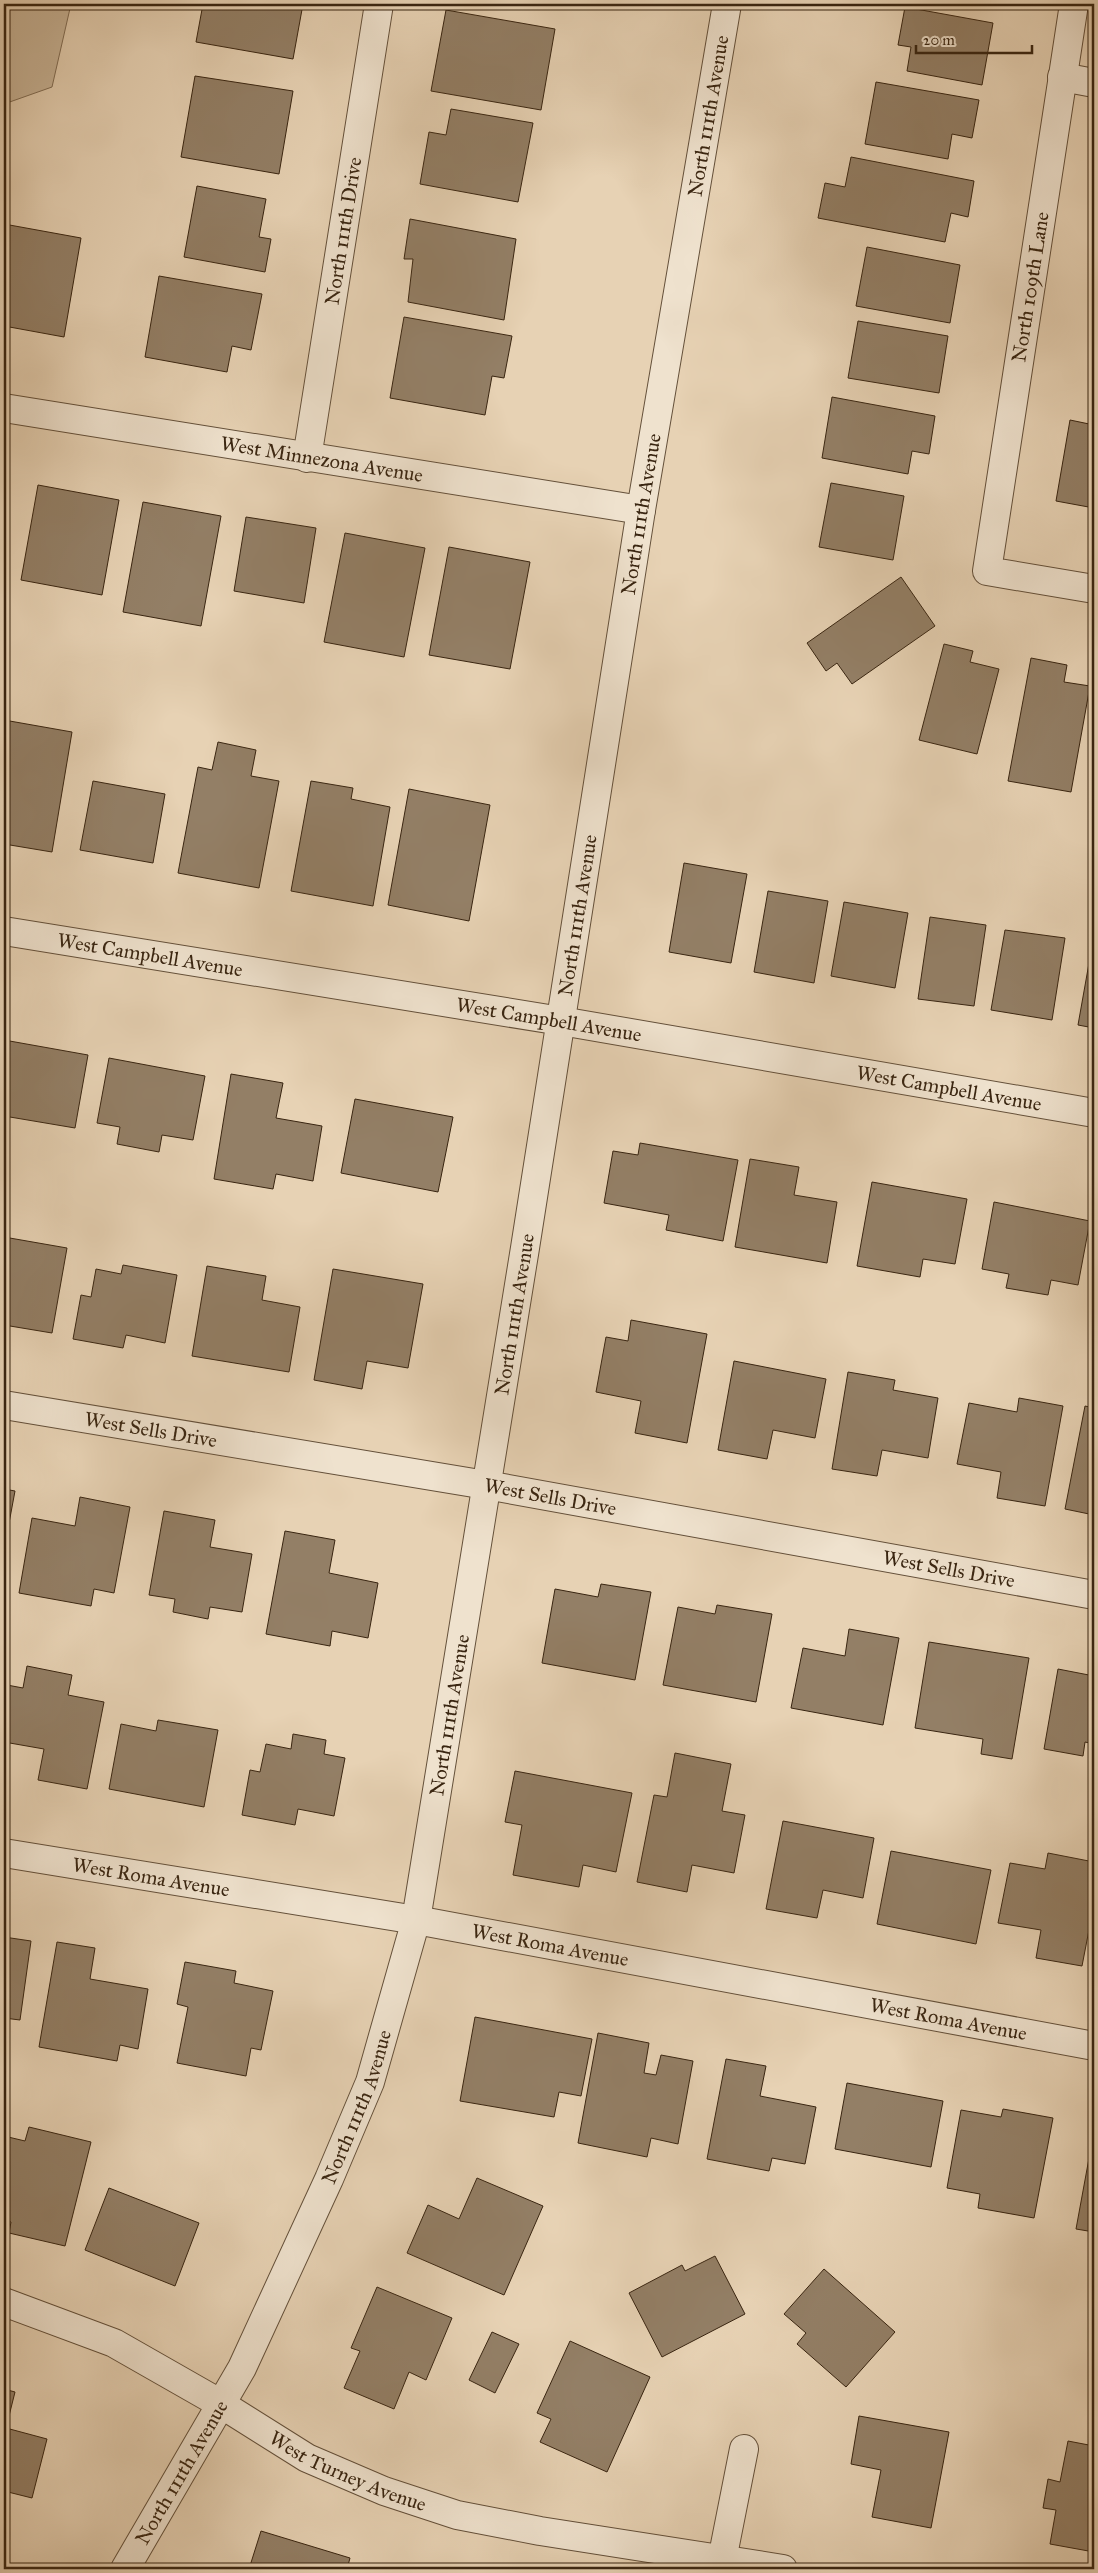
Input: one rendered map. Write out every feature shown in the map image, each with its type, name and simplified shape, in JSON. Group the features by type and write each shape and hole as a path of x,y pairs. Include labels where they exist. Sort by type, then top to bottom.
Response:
{"street":[{"name":"North 111th Drive","path":"307,458 379,4"},
{"name":"North 111th Avenue","path":"125,2569 242,2368 321,2197 370,2082 416,1920 641,510 727,4"},
{"name":"North 109th Lane","path":"1074,4 987,571 1094,589"},
{"path":"1062,77 1094,82"},
{"name":"West Minnezona Avenue","path":"4,408 641,510"},
{"name":"West Campbell Avenue","path":"4,931 560,1021 1094,1113"},
{"name":"West Sells Drive","path":"4,1405 486,1485 1094,1595"},
{"name":"West Roma Avenue","path":"4,1853 416,1920 1094,2046"},
{"name":"West Turney Avenue","path":"4,2302 114,2343 221,2404 307,2458 384,2491 457,2514 540,2531 783,2569"},
{"path":"722,2560 744,2449"}],"shaded area":[{"path":"4,4 71,4 52,87 4,104"}],"building":[{"path":"203,4 303,4 293,59 196,42"},
{"path":"972,4 1002,4 1001,9"},
{"path":"905,7 993,23 982,85 907,71 911,47 898,45"},
{"path":"446,10 555,29 541,110 431,91"},
{"path":"195,76 293,91 279,174 181,157"},
{"path":"876,82 979,100 972,138 952,134 948,159 865,144"},
{"path":"451,109 533,123 518,202 420,184 429,132 446,135"},
{"path":"851,157 974,181 968,217 951,213 945,242 818,218 825,183 845,187"},
{"path":"197,186 266,199 259,237 271,239 265,272 184,257"},
{"path":"410,219 516,239 504,320 408,302 413,259 404,259"},
{"path":"4,224 81,238 64,337 4,326"},
{"path":"867,247 960,265 950,323 856,306"},
{"path":"159,276 262,294 251,350 232,346 227,372 145,357"},
{"path":"404,317 512,336 504,378 492,376 485,415 390,398"},
{"path":"858,321 948,336 939,393 848,378"},
{"path":"832,397 935,416 929,454 912,451 908,474 822,458"},
{"path":"1070,420 1094,425 1094,508 1056,501"},
{"path":"4,478 9,479 4,505"},
{"path":"831,483 904,496 893,560 819,547"},
{"path":"38,485 119,500 102,595 21,580"},
{"path":"143,502 221,516 201,626 123,612"},
{"path":"246,517 316,528 304,603 234,591"},
{"path":"345,533 425,548 404,657 324,642"},
{"path":"449,547 530,562 510,669 429,655"},
{"path":"901,577 935,626 852,684 837,663 826,671 807,643"},
{"path":"944,644 973,651 970,662 999,669 977,754 919,740"},
{"path":"1031,658 1067,665 1064,682 1090,686 1071,792 1008,781"},
{"path":"4,720 72,732 52,852 4,844"},
{"path":"218,742 256,750 251,776 279,781 259,888 178,873 198,767 212,770"},
{"path":"93,781 165,794 153,863 80,850"},
{"path":"311,781 353,788 351,799 390,807 373,906 291,891"},
{"path":"409,789 490,805 469,921 388,905"},
{"path":"684,863 747,874 731,963 669,952"},
{"path":"768,891 828,901 814,983 754,972"},
{"path":"844,902 908,913 895,988 831,976"},
{"path":"930,917 986,925 974,1006 918,999"},
{"path":"1005,930 1065,938 1052,1020 991,1010"},
{"path":"1094,935 1094,1028 1078,1025"},
{"path":"4,1040 88,1055 75,1128 4,1116"},
{"path":"109,1058 205,1076 193,1140 162,1135 159,1152 117,1144 120,1127 97,1123"},
{"path":"231,1074 283,1083 276,1118 322,1126 313,1181 276,1174 273,1189 214,1179"},
{"path":"355,1099 453,1117 438,1192 341,1173"},
{"path":"640,1143 738,1160 723,1241 666,1230 669,1215 604,1203 613,1151 638,1155"},
{"path":"750,1159 799,1167 794,1195 837,1202 827,1263 735,1247"},
{"path":"872,1182 967,1199 955,1264 923,1259 920,1277 857,1266"},
{"path":"994,1202 1090,1221 1078,1285 1051,1280 1048,1295 1006,1288 1009,1274 982,1269"},
{"path":"4,1237 67,1248 52,1333 4,1325"},
{"path":"123,1265 177,1275 165,1343 126,1335 123,1348 73,1339 81,1295 91,1297 96,1269 121,1274"},
{"path":"207,1266 266,1276 262,1300 300,1307 289,1372 192,1356"},
{"path":"333,1269 423,1284 408,1368 367,1361 362,1389 314,1380"},
{"path":"631,1320 707,1334 687,1443 635,1433 641,1401 596,1392 606,1337 628,1341"},
{"path":"734,1361 826,1379 815,1438 773,1430 767,1459 718,1450"},
{"path":"848,1372 895,1380 893,1390 938,1398 928,1458 882,1450 877,1476 832,1469"},
{"path":"1019,1398 1063,1406 1045,1506 997,1498 1001,1472 957,1464 969,1403 1017,1412"},
{"path":"1085,1406 1094,1408 1094,1515 1065,1509"},
{"path":"4,1489 15,1491 4,1550"},
{"path":"80,1497 130,1507 114,1593 94,1589 91,1606 19,1593 32,1518 75,1526"},
{"path":"164,1511 215,1520 210,1547 252,1554 242,1612 210,1607 208,1619 173,1612 175,1599 149,1595"},
{"path":"285,1531 335,1540 329,1573 378,1583 368,1638 332,1631 330,1646 266,1634"},
{"path":"601,1584 651,1592 635,1680 542,1663 555,1589 598,1597"},
{"path":"717,1605 772,1614 756,1702 663,1685 678,1607 715,1614"},
{"path":"849,1629 899,1638 883,1725 791,1708 803,1648 845,1656"},
{"path":"929,1642 1029,1658 1012,1759 981,1754 983,1739 915,1728"},
{"path":"27,1666 72,1675 68,1695 104,1702 87,1789 38,1780 44,1749 4,1742 4,1701 7,1685 23,1688"},
{"path":"1058,1669 1094,1676 1094,1744 1085,1742 1083,1756 1044,1749"},
{"path":"158,1720 218,1730 204,1807 109,1789 121,1724 156,1731"},
{"path":"293,1734 326,1740 324,1754 345,1758 334,1816 298,1809 295,1825 242,1815 250,1770 260,1772 266,1744 291,1749"},
{"path":"675,1753 731,1764 722,1811 745,1815 734,1873 692,1865 687,1892 637,1882 654,1795 667,1797"},
{"path":"515,1771 632,1793 616,1872 583,1865 579,1887 513,1875 522,1825 505,1822"},
{"path":"783,1821 874,1838 863,1898 823,1890 817,1918 766,1909"},
{"path":"891,1851 991,1870 976,1944 877,1924"},
{"path":"1048,1853 1094,1862 1094,1904 1082,1966 1036,1958 1041,1930 998,1923 1010,1863 1045,1869"},
{"path":"4,1937 31,1941 20,2020 4,2018"},
{"path":"57,1942 95,1948 90,1979 148,1989 138,2049 120,2045 117,2061 39,2047"},
{"path":"185,1962 236,1971 234,1983 273,1991 261,2050 251,2048 246,2076 177,2063 188,2007 177,2004"},
{"path":"475,2017 592,2039 581,2096 559,2092 554,2117 460,2101"},
{"path":"598,2033 649,2043 644,2073 656,2075 661,2055 693,2061 678,2144 651,2138 647,2157 578,2143"},
{"path":"726,2059 766,2066 760,2096 816,2107 805,2164 772,2158 769,2171 707,2159"},
{"path":"847,2083 943,2101 931,2167 835,2149"},
{"path":"1003,2109 1053,2118 1034,2218 978,2208 980,2194 947,2188 961,2110 1001,2117"},
{"path":"29,2127 91,2142 65,2246 9,2233 11,2222 4,2220 4,2136 25,2141"},
{"path":"1094,2131 1094,2232 1076,2229"},
{"path":"477,2178 543,2206 504,2295 407,2253 428,2205 459,2219"},
{"path":"109,2188 199,2223 175,2286 85,2250"},
{"path":"715,2256 745,2314 662,2357 629,2293 682,2265 685,2271"},
{"path":"824,2269 895,2332 846,2387 797,2344 806,2333 784,2314"},
{"path":"377,2287 452,2318 426,2380 409,2372 394,2409 344,2388 360,2351 351,2348"},
{"path":"492,2332 519,2344 495,2393 469,2380"},
{"path":"570,2341 650,2377 607,2472 540,2442 551,2419 537,2413"},
{"path":"4,2389 15,2392 6,2428 47,2439 32,2498 4,2491"},
{"path":"859,2416 949,2432 931,2528 872,2517 881,2470 851,2464"},
{"path":"1068,2441 1094,2446 1094,2552 1050,2544 1056,2510 1043,2508 1048,2479 1060,2482"},
{"path":"261,2531 350,2558 347,2569 249,2569"}]}
